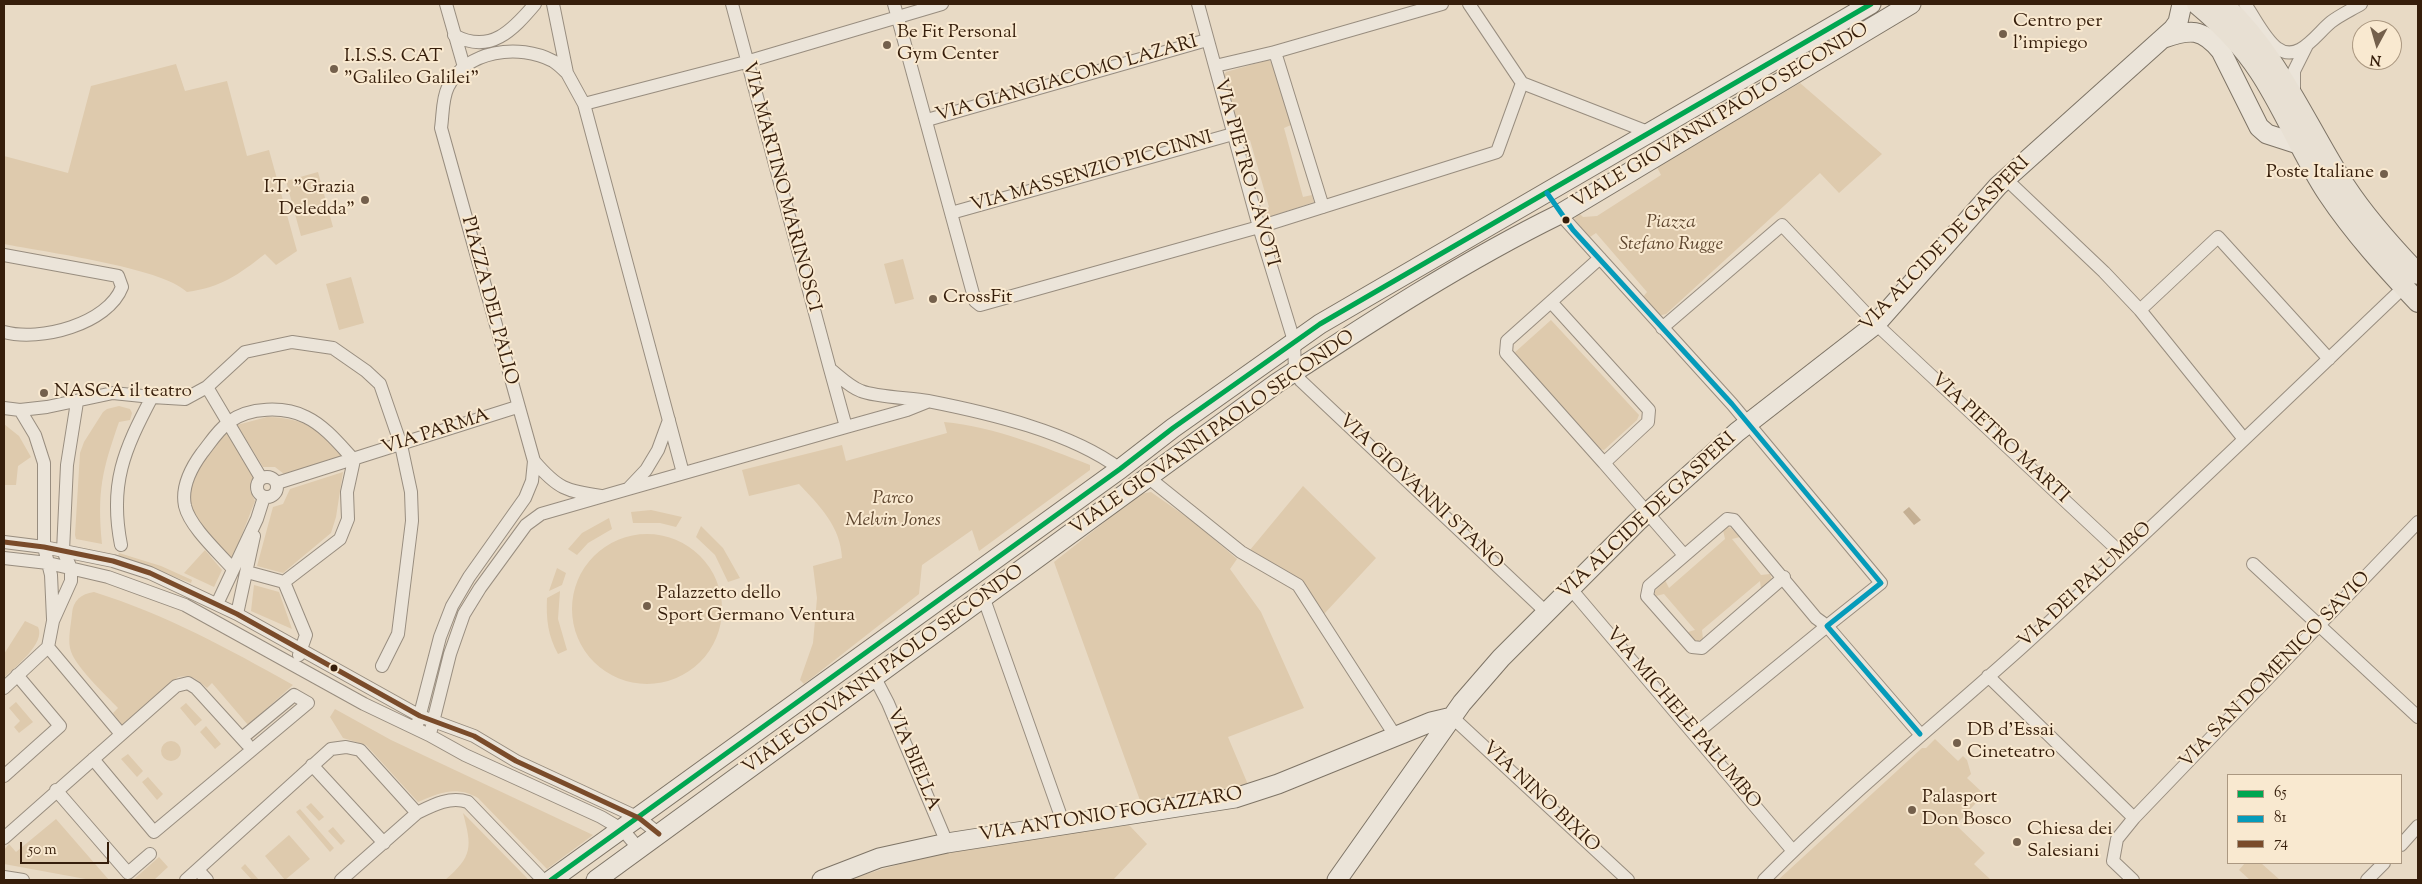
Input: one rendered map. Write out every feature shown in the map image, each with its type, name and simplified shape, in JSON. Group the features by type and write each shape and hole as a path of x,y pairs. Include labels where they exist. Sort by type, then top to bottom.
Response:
{"main road":[{"name":"VIALE GIOVANNI PAOLO SECONDO","path":"551,880 623,830 1294,341 1460,241 1547,193 1648,132 1871,4"},
{"name":"VIALE GIOVANNI PAOLO SECONDO","path":"596,880 1295,372 1377,318 1532,228 1560,214 1911,4"},
{"path":"2158,40 2170,22 2169,4"},
{"name":"VIA ALCIDE DE GASPERI","path":"1336,880 1452,717 1501,658 1649,512 1748,423 1876,324 2006,179 2178,22 2182,4"},
{"path":"2197,4 2216,20 2260,72 2327,194 2349,224 2411,281"},
{"path":"2223,4 2254,37 2274,65 2347,188 2387,240 2411,281 2418,302"},
{"path":"1851,14 1862,32"},
{"path":"2158,40 2189,30 2198,32 2214,43 2221,51 2259,127 2267,134 2300,145"},
{"path":"1547,193 1560,214"},
{"path":"1396,737 1431,722 1452,717"},
{"name":"VIA ANTONIO FOGAZZARO","path":"822,880 879,858 947,843 1235,798 1278,784 1396,737"}],"street":[{"path":"446,4 464,67"},
{"path":"511,50 507,44 507,37 535,4"},
{"path":"553,4 567,73 584,104 684,473"},
{"name":"VIA MARTINO MARINOSCI","path":"732,4 746,62 846,427"},
{"path":"894,4 975,301 980,305 1260,227 1497,152 1522,83"},
{"path":"584,104 746,62 942,4"},
{"name":"VIA PIETRO CAVOTI","path":"1198,4 1233,134 1294,341 1295,372"},
{"path":"1215,66 1275,52 1442,4"},
{"path":"1469,4 1522,83 1648,132"},
{"path":"2245,4 2279,50 2290,53 2307,45 2331,22 2361,4"},
{"path":"454,35 468,42 484,42 513,30"},
{"name":"VIA GIANGIACOMO LAZARI","path":"927,120 1208,40"},
{"path":"2295,102 2294,71 2307,45"},
{"name":"PIAZZA DEL PALIO","path":"567,73 554,61 537,55 511,50 487,55 464,67 448,86 441,128 517,407 534,461 551,481 570,492 601,496"},
{"path":"1275,52 1323,207"},
{"name":"VIA MASSENZIO PICCINNI","path":"951,213 1233,134"},
{"path":"2006,179 2104,272 2140,310 2244,439"},
{"path":"1560,214 1748,423 1881,583 1695,734"},
{"name":"VIA PIETRO MARTI","path":"1662,328 1782,224 1876,324 2122,554"},
{"path":"2140,310 2218,238 2329,358"},
{"path":"4,255 118,276 122,287 118,299 95,315 69,329 42,336 4,332"},
{"path":"1600,258 1507,342 1506,353 1649,512 1684,555"},
{"name":"VIA DEI PALUMBO","path":"1764,880 1920,734 1988,676 2122,554 2411,281"},
{"path":"1551,302 1649,410 1648,422 1604,462"},
{"path":"4,408 20,410 77,402 113,393 185,399 207,387 245,352 292,342 333,348 366,371 380,384 401,444 411,492 412,521 398,634 382,666"},
{"path":"830,369 861,391 928,401 985,414 1054,435 1100,454 1120,469"},
{"name":"VIA GIOVANNI STANO","path":"1295,372 1301,381 1546,612"},
{"path":"207,387 261,478"},
{"path":"121,545 117,524 116,496 121,469 131,438 152,397"},
{"path":"846,427 907,410 928,401"},
{"path":"4,688 48,648 53,622 71,581 72,568 63,550 67,465 77,402"},
{"name":"VIA PARMA","path":"277,483 517,407"},
{"path":"20,410 35,435 44,463 44,546 51,575 53,622"},
{"path":"233,570 190,519 185,505 186,487 190,470 228,422 239,415 259,410 282,411 306,417 328,432 354,460 347,492 348,519 340,539 284,582"},
{"path":"628,489 646,470 658,450 669,420"},
{"name":"PIAZZA DEL PALIO","path":"431,728 450,654 464,614 480,588 526,526 542,514 846,427"},
{"path":"418,722 440,637 452,606 469,577 525,498 532,481 534,461"},
{"path":"271,477 277,483 277,490 274,495 264,496 257,490 257,483 261,478 271,477"},
{"path":"1149,478 1241,552 1298,585 1396,737"},
{"path":"238,614 248,572 257,519 264,496"},
{"path":"217,604 257,519"},
{"path":"1784,577 1702,648 1692,647 1648,596 1649,586 1684,555 1727,519 1734,520 1784,577 1816,618 1827,626 1920,734"},
{"name":"VIA SAN DOMENICO SAVIO","path":"2134,880 2113,861 2117,839 2134,818 2320,627 2418,522"},
{"path":"4,542 44,546 113,560 150,572 238,614 302,649 418,722"},
{"path":"4,558 72,568 135,586 185,605 364,704 431,728 465,755 601,817 623,830 639,849"},
{"path":"2253,564 2418,718"},
{"path":"248,572 284,582"},
{"path":"284,582 306,634 302,649 294,664"},
{"name":"VIA MICHELE PALUMBO","path":"1570,588 1793,851"},
{"path":"984,598 1064,825"},
{"path":"48,648 121,734"},
{"path":"4,776 60,726 18,675"},
{"path":"1988,676 2134,818"},
{"name":"VIA BIELLA","path":"874,678 888,703 947,843"},
{"path":"4,838 56,790 176,686 188,683 196,688 252,750"},
{"path":"93,759 154,832 308,703 294,695 242,738"},
{"name":"VIA NINO BIXIO","path":"1452,717 1628,880"},
{"path":"431,728 474,736 516,761 639,818 659,834"},
{"path":"186,880 330,749 346,748 360,750 417,813"},
{"path":"312,765 384,843"},
{"path":"56,790 128,873 150,854"},
{"path":"341,880 417,813 449,800 460,799 468,802 543,880"},
{"path":"2402,843 2418,826"},
{"path":"2367,880 2383,864"},
{"path":"198,870 207,880"},
{"path":"4,877 23,880"}],"green space":[{"path":"1268,60 1273,63 1291,125 1284,128 1303,197 1312,195 1314,202 1266,218 1262,212 1269,207 1250,140 1241,140 1223,76 1226,72"},
{"path":"176,64 185,91 227,81 247,156 269,150 297,251 276,265 265,254 229,279 210,287 187,292 173,283 128,268 4,244 4,156 68,173 91,86"},
{"name":"Piazza Stefano Rugge","path":"1800,83 1882,154 1839,193 1820,173 1666,314 1658,316 1643,297 1647,292 1596,233 1590,237 1574,219 1579,213 1583,217 1597,216 1661,175 1657,167"},
{"path":"318,172 333,227 301,236 286,181"},
{"path":"903,259 914,299 895,304 884,264"},
{"path":"351,277 364,323 339,330 326,284"},
{"path":"1551,320 1639,415 1637,420 1604,450 1600,449 1513,354"},
{"path":"119,406 130,409 132,413 130,420 119,422 108,454 102,482 100,509 102,544 76,539 80,453 84,442 103,412"},
{"path":"267,417 292,420 310,427 319,432 344,456 284,474 275,467 263,467 237,425"},
{"name":"Parco Melvin Jones","path":"944,422 982,428 1019,439 1090,465 1090,470 979,551 972,530 922,565 919,594 804,684 800,680 813,643 817,598 813,566 842,558 838,536 828,517 799,484 749,496 742,470 842,445 846,461 947,433"},
{"path":"4,424 19,436 31,457 18,466 16,485 4,485"},
{"path":"226,429 254,474 250,490 255,501 232,560 207,533 194,515 190,504 189,492 197,469"},
{"path":"343,472 336,517 331,533 283,573 257,566 273,507 283,504 290,489"},
{"path":"1303,486 1376,558 1324,614 1304,583 1250,550"},
{"path":"1151,492 1195,523 1237,559 1230,569 1261,612 1304,708 1228,737 1249,787 1142,806 1054,562 1140,494"},
{"path":"651,510 682,517 676,527 660,523 633,523 631,512"},
{"path":"609,518 612,529 588,543 577,555 568,549 582,533"},
{"path":"701,526 723,548 740,578 728,582 715,555 696,537"},
{"path":"1728,527 1740,537 1732,539 1761,575 1770,574 1772,579 1761,589 1760,581 1702,630 1703,639 1696,642 1688,632 1695,630 1664,594 1656,596 1654,592 1665,580 1669,588 1725,539 1723,530"},
{"name":"Palazzetto dello Sport Germano Ventura","path":"647,534 662,535 676,539 689,546 700,556 710,567 717,580 721,594 721,624 717,638 710,651 700,662 689,672 676,679 662,683 647,684 632,683 618,679 605,672 594,662 584,651 577,638 573,624 572,609 573,594 577,580 584,567 594,556 605,546 618,539 632,535"},
{"path":"205,550 222,570 214,587 184,573"},
{"path":"119,553 161,566 192,580 191,583 118,556"},
{"path":"557,568 566,573 562,585 549,591"},
{"path":"254,585 279,592 292,629 251,611"},
{"path":"560,591 558,619 567,650 558,654 548,627 547,598"},
{"path":"94,592 172,622 220,645 293,685 248,725 212,683 207,688 194,678 187,676 178,677 122,725 113,713 118,708 83,671 72,655 70,648 69,640 74,605 78,598"},
{"path":"25,621 38,627 38,640 22,661 4,678 4,654"},
{"path":"16,702 33,722 19,733 14,727 20,721 9,708"},
{"path":"186,703 202,720 195,726 180,708"},
{"path":"335,709 391,740 593,835 547,869 478,798 455,791 440,793 418,802 366,745 343,738 330,717"},
{"path":"206,726 221,744 215,749 200,732"},
{"name":"Palasport Don Bosco","path":"1935,739 1958,761 1963,756 1967,760 1971,774 1967,778 1984,794 1956,825 1985,853 1974,864 1991,880 1778,880 1922,748 1926,748"},
{"path":"171,741 178,744 181,751 178,758 171,761 164,758 161,751 164,744"},
{"path":"128,754 143,771 137,777 121,759"},
{"path":"148,777 163,794 157,800 142,782"},
{"path":"311,803 324,817 319,821 306,807"},
{"path":"300,809 334,848 330,852 296,812"},
{"path":"463,813 528,880 445,880 461,864 468,850 468,834"},
{"path":"56,819 109,880 91,880 4,864 4,850 9,844 16,852"},
{"path":"1129,825 1147,844 1113,880 849,880 883,869 952,852"},
{"path":"333,827 345,841 341,845 328,831"},
{"path":"289,835 310,859 285,880 265,856"},
{"path":"159,857 168,867 154,880 133,880"},
{"path":"245,864 259,880 252,880 241,868"},
{"path":"2244,864 2262,864 2280,880 2250,880 2239,870"}],"shaded area":[{"path":"1909,507 1921,520 1914,525 1903,512"}],"transit line":[{"name":"65","path":"551,880 1120,469 1173,428 1320,324 1871,4"},
{"name":"81","path":"1547,193 1573,230 1732,404 1881,583 1827,626 1920,734"},
{"name":"74","path":"4,542 44,547 113,561 150,573 237,614 420,716 474,736 516,761 639,818 659,834"}],"place":[{"name":"Centro per l'impiego","path":"2003,34"},
{"name":"Be Fit Personal Gym Center","path":"887,45"},
{"name":"I.I.S.S. CAT \"Galileo Galilei\"","path":"334,69"},
{"name":"Poste Italiane","path":"2384,174"},
{"name":"I.T. \"Grazia Deledda\"","path":"365,200"},
{"name":"CrossFit","path":"933,299"},
{"name":"NASCA il teatro","path":"44,393"},
{"name":"Palazzetto dello Sport Germano Ventura","path":"647,606"},
{"name":"DB d'Essai Cineteatro","path":"1957,743"},
{"name":"Palasport Don Bosco","path":"1912,810"},
{"name":"Chiesa dei Salesiani","path":"2017,842"}]}
